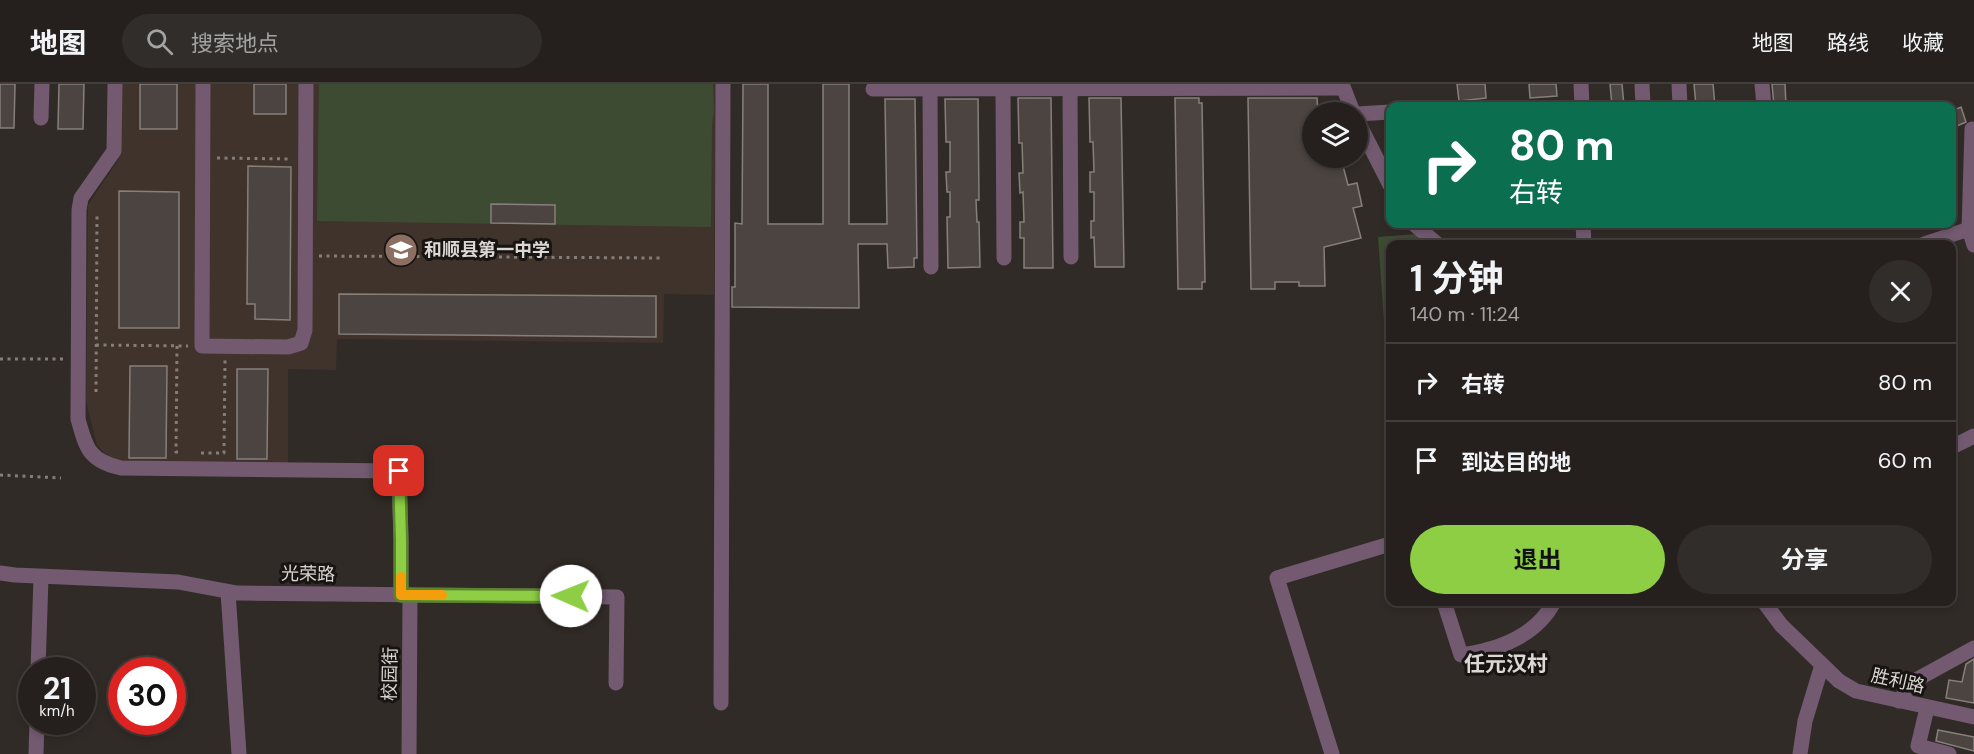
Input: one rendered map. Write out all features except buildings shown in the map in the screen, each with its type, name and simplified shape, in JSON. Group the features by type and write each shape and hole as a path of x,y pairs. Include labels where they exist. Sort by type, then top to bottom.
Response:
{"street":[{"path":"41,118 42,84"},
{"path":"78,358 79,210 81,198 114,151 115,84"},
{"path":"204,84 202,346 288,347 301,343 305,330 306,84"},
{"path":"721,703 723,84"},
{"path":"1581,84 1582,102"},
{"path":"1642,84 1643,102"},
{"path":"1678,84 1680,102"},
{"path":"1762,84 1764,102"},
{"path":"873,89 1342,86 1349,102"},
{"path":"922,87 931,267"},
{"path":"1070,88 1071,257"},
{"path":"1003,89 1004,258"},
{"path":"1368,113 1386,112"},
{"path":"1972,129 1969,230 1974,245"},
{"path":"1368,142 1386,177"},
{"path":"1419,228 1432,240"},
{"path":"1937,240 1969,230"},
{"name":"校园街","path":"78,358 78,419 83,437 92,453 103,464 121,468 399,471 401,540 406,595 409,754"},
{"path":"1956,445 1974,436"},
{"path":"1332,754 1276,578 1386,545"},
{"name":"光荣路","path":"0,573 42,577 178,582 228,592 617,597 616,683"},
{"path":"39,657 42,577"},
{"path":"228,592 239,754"},
{"path":"1445,606 1461,655 1479,652 1519,638 1536,626 1551,606"},
{"name":"胜利路","path":"1767,606 1781,625 1822,665 1839,681 1856,691 1974,717"},
{"path":"1899,702 1914,681 1974,648"},
{"path":"1800,754 1804,721 1822,665"},
{"path":"1927,708 1918,746 1949,754"},
{"path":"36,754 37,735"}],"path":[{"path":"203,158 305,159"},
{"path":"96,392 97,214"},
{"path":"305,256 661,258"},
{"path":"96,345 202,346"},
{"path":"177,346 176,452 188,452"},
{"path":"200,453 224,453 225,346"},
{"path":"0,359 78,358"},
{"path":"0,474 61,478"}],"shaded area":[{"name":"和顺县第一中学","path":"120,84 716,84 714,295 664,294 663,343 337,339 336,370 288,369 288,464 111,460 97,445 86,401 88,205 119,159"}],"green space":[{"path":"319,84 713,84 711,227 317,221"},
{"path":"1417,234 1418,240 1386,240 1386,349 1378,237"}],"slow traffic":[{"path":"401,577 401,595 442,595"}],"place":[{"name":"和顺县第一中学","path":"401,250"}],"district":[{"name":"任元汉村","path":"1506,664"}],"route":[{"path":"399,471 401,595 571,596"}]}
